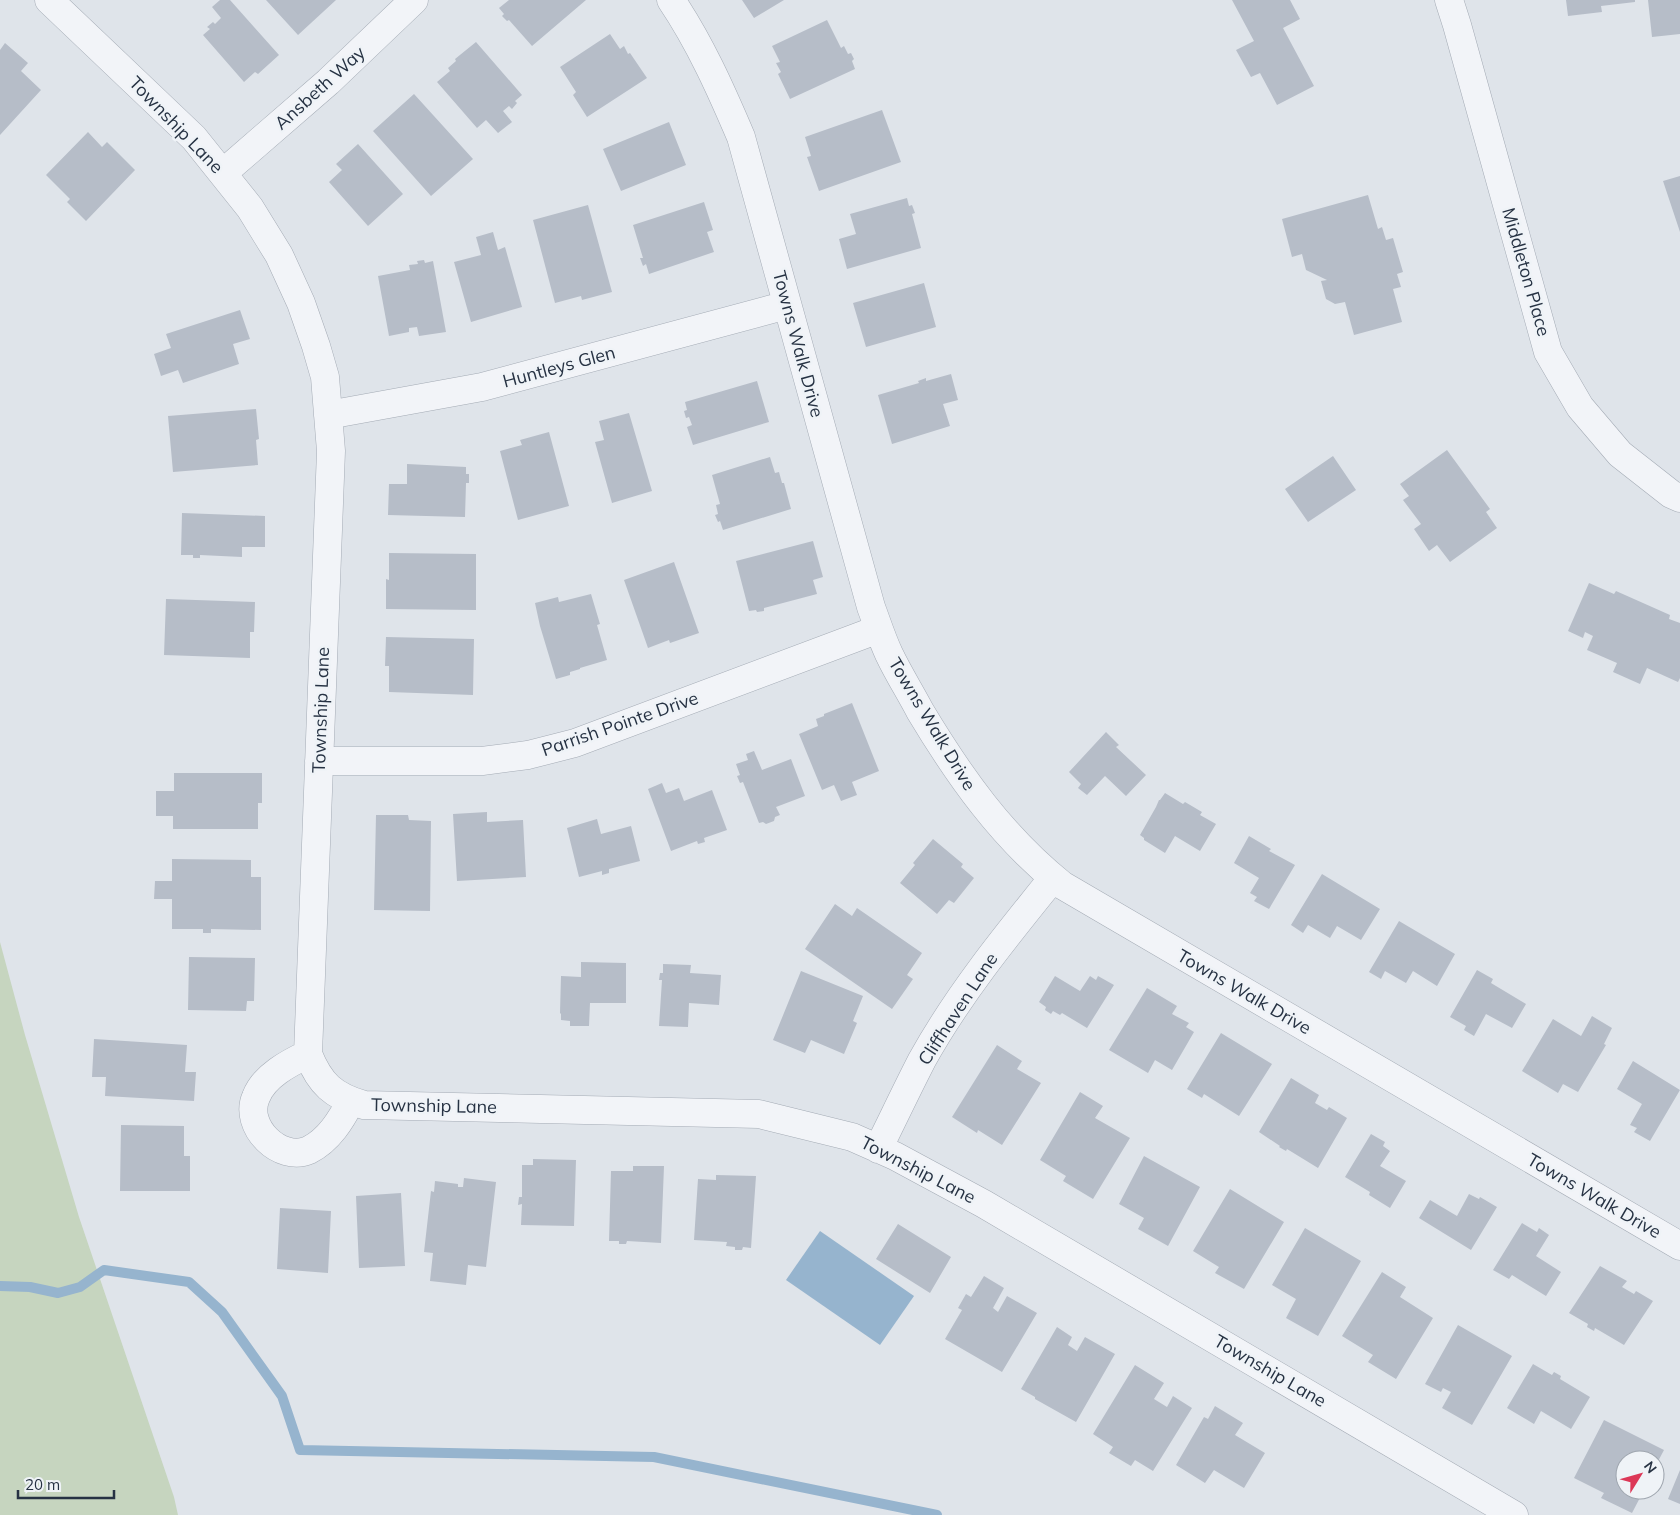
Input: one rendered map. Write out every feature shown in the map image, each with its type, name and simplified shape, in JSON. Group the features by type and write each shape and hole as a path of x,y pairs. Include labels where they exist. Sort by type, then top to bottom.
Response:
{"street":[{"name":"Township Lane","path":"49,0 194,138 250,208 279,255 301,303 324,377 331,451 308,1054 325,1086 341,1097 364,1105 759,1114 852,1137 895,1156 984,1204 1514,1515"},
{"name":"Ansbeth Way","path":"223,174 328,82 414,0"},
{"name":"Towns Walk Drive","path":"671,0 689,27 716,79 741,137 871,607 879,630 888,653 944,752 974,795 1043,870 1062,885 1680,1246"},
{"name":"Middleton Place","path":"1449,0 1548,352 1580,406 1620,454 1671,494 1680,498"},
{"name":"Huntleys Glen","path":"328,415 482,387 788,305"},
{"name":"Parrish Pointe Drive","path":"320,761 482,761 528,754 575,743 879,630"},
{"name":"Cliffhaven Lane","path":"878,1149 922,1060 948,1018 1009,934 1053,878"},
{"path":"308,1054 282,1068 266,1083 255,1098 254,1115 262,1134 275,1147 292,1153 307,1151 320,1143 331,1132 351,1101"}],"green space":[{"path":"0,942 25,1035 79,1217 174,1497 178,1515 0,1515"}],"water":[{"path":"820,1231 914,1296 880,1345 786,1280"}],"building":[{"path":"220,0 230,0 279,55 258,74 255,72 244,82 203,35 210,29 207,27 213,22 215,24 221,18 212,7"},
{"path":"266,0 336,0 298,35"},
{"path":"509,0 586,0 532,46 509,20 507,21 502,16 504,14 499,8"},
{"path":"742,0 784,0 754,18"},
{"path":"1232,0 1290,0 1300,19 1283,28 1314,86 1277,105 1260,73 1251,77 1236,50 1254,41"},
{"path":"1566,0 1635,0 1635,2 1601,6 1602,12 1568,16"},
{"path":"1648,0 1680,0 1680,34 1652,37"},
{"path":"827,20 841,48 844,46 848,54 851,53 855,69 790,99 778,74 781,72 776,63 780,62 772,46"},
{"path":"610,34 620,49 624,46 628,54 630,53 647,78 587,117 573,95 576,92 560,67"},
{"path":"476,42 522,95 515,101 517,103 512,109 509,106 503,111 512,122 498,133 486,120 477,128 437,82 450,71 448,68 456,61 455,59"},
{"path":"5,43 28,63 21,71 41,90 0,135 0,50"},
{"path":"414,94 473,159 431,196 373,131"},
{"path":"882,110 901,162 819,191 807,157 811,156 805,137"},
{"path":"669,122 686,165 621,191 603,149"},
{"path":"88,132 102,147 107,142 135,170 86,221 67,202 70,199 46,175"},
{"path":"358,144 403,194 368,226 329,182 342,170 336,164"},
{"path":"1680,176 1680,232 1663,181"},
{"path":"1368,195 1378,229 1382,227 1386,240 1393,238 1403,272 1397,274 1401,287 1393,289 1402,322 1354,335 1345,302 1335,304 1326,299 1321,281 1327,280 1306,270 1302,254 1292,257 1282,219"},
{"path":"907,198 909,206 912,205 915,213 912,214 921,248 847,269 839,239 856,234 850,214"},
{"path":"704,202 713,230 707,232 714,252 649,274 646,264 643,266 640,258 643,258 633,225"},
{"path":"588,205 612,292 582,300 581,296 555,303 533,220"},
{"path":"493,232 498,250 505,247 522,307 471,322 454,262 481,255 476,237"},
{"path":"424,260 425,263 433,261 446,332 419,336 417,327 409,328 409,332 389,336 378,276 410,270 409,265 418,264 417,261"},
{"path":"924,283 936,327 866,347 853,303"},
{"path":"240,310 250,339 233,344 239,364 183,383 178,370 161,376 154,354 171,348 166,334"},
{"path":"951,374 958,400 943,404 950,426 892,444 878,395 919,383 918,381 926,378 926,381"},
{"path":"757,381 769,422 693,445 687,427 692,425 689,417 686,418 684,411 687,410 685,402"},
{"path":"256,409 259,439 256,440 258,465 173,472 168,416"},
{"path":"629,413 652,491 612,503 595,442 604,440 599,421"},
{"path":"549,432 569,506 518,520 500,451 522,445 520,440"},
{"path":"1447,450 1490,509 1486,512 1497,528 1450,562 1437,545 1429,551 1414,529 1421,524 1403,500 1409,496 1400,484"},
{"path":"1333,456 1356,490 1308,522 1285,489"},
{"path":"770,457 775,473 779,472 782,483 784,483 791,509 723,530 720,521 718,522 715,515 718,514 716,505 720,504 712,475"},
{"path":"407,464 466,467 466,474 469,474 469,483 466,483 465,517 388,515 389,484 407,484"},
{"path":"182,513 265,516 265,547 242,547 242,557 200,555 200,558 193,558 193,555 181,555"},
{"path":"813,541 823,577 813,580 817,594 764,608 764,611 749,611 736,561"},
{"path":"389,553 476,554 476,610 386,609 386,579 389,580"},
{"path":"674,562 699,633 670,643 669,640 648,648 624,580"},
{"path":"1589,583 1614,594 1616,591 1670,615 1669,619 1680,623 1680,678 1678,682 1647,668 1640,684 1613,672 1617,663 1587,650 1593,636 1585,632 1583,638 1568,631"},
{"path":"591,594 600,624 597,625 607,660 580,668 570,672 570,675 556,679 535,603 558,597 559,602"},
{"path":"166,599 255,602 254,632 250,632 250,658 164,655"},
{"path":"386,637 474,639 473,695 389,692 389,666 385,666"},
{"path":"852,703 879,771 852,782 857,795 841,801 834,785 822,790 799,734 818,726 816,719 824,716 824,714"},
{"path":"1106,732 1119,745 1116,747 1146,775 1126,796 1105,776 1087,795 1078,788 1081,784 1069,772"},
{"path":"754,751 762,770 791,759 805,796 776,807 780,815 775,817 774,821 766,824 763,822 759,823 743,782 740,783 737,776 740,775 736,764 748,760 746,754"},
{"path":"174,773 262,773 262,803 258,803 258,829 173,829 173,816 156,816 156,791 174,791"},
{"path":"662,783 666,793 679,788 684,801 712,790 727,830 704,838 705,842 698,844 697,841 671,851 648,789"},
{"path":"1165,793 1183,804 1185,802 1202,812 1200,815 1216,824 1200,851 1175,836 1165,853 1144,840 1140,835 1159,800"},
{"path":"487,812 487,822 523,820 526,877 457,881 453,814"},
{"path":"376,815 408,815 409,820 431,821 430,911 374,910"},
{"path":"597,819 601,834 631,826 640,861 609,869 609,873 602,875 602,871 579,877 567,828"},
{"path":"1249,836 1271,849 1269,851 1295,865 1269,909 1254,901 1257,897 1250,893 1259,878 1234,863"},
{"path":"933,839 963,864 961,867 974,878 954,903 949,900 937,914 900,883 915,865 913,863"},
{"path":"172,859 251,860 251,877 261,877 261,930 211,929 211,933 203,933 203,929 172,929 172,899 154,899 155,881 172,881"},
{"path":"1322,874 1380,909 1361,940 1337,926 1330,938 1308,925 1303,933 1291,925"},
{"path":"835,904 852,916 857,908 922,953 907,975 913,979 892,1009 805,949"},
{"path":"1399,921 1455,954 1437,986 1413,971 1406,983 1385,971 1381,979 1369,972"},
{"path":"189,957 255,958 254,1001 247,1001 246,1011 188,1010"},
{"path":"581,962 626,963 626,1003 590,1003 589,1026 570,1026 570,1021 561,1020 561,976 581,977"},
{"path":"663,964 691,965 690,973 721,975 719,1005 689,1003 688,1027 659,1026 662,980 659,980 660,973 663,973"},
{"path":"1477,970 1493,979 1491,983 1526,1004 1512,1028 1486,1014 1474,1036 1464,1030 1466,1026 1450,1017"},
{"path":"801,971 863,996 853,1021 857,1023 844,1054 811,1040 805,1053 773,1040"},
{"path":"1055,976 1080,991 1090,976 1096,980 1098,976 1114,985 1087,1028 1062,1013 1060,1015 1053,1011 1051,1014 1039,1002"},
{"path":"1147,988 1177,1006 1172,1014 1189,1023 1186,1027 1194,1032 1172,1070 1155,1060 1148,1073 1109,1050"},
{"path":"1592,1016 1612,1028 1604,1044 1606,1045 1578,1092 1563,1084 1558,1093 1522,1071 1553,1019 1581,1036"},
{"path":"1221,1033 1272,1064 1239,1116 1204,1094 1202,1098 1187,1089"},
{"path":"94,1039 187,1045 185,1072 196,1072 194,1101 105,1096 106,1077 92,1077"},
{"path":"997,1045 1022,1061 1017,1069 1041,1083 1002,1145 978,1130 977,1133 952,1117"},
{"path":"1633,1061 1680,1090 1650,1141 1634,1132 1637,1128 1630,1125 1642,1104 1617,1089"},
{"path":"1291,1078 1319,1095 1315,1103 1327,1110 1329,1107 1347,1118 1318,1168 1287,1149 1286,1151 1279,1147 1259,1132"},
{"path":"1080,1092 1103,1106 1095,1118 1130,1138 1093,1199 1063,1181 1066,1176 1040,1160"},
{"path":"121,1125 184,1126 184,1156 190,1156 190,1191 120,1191"},
{"path":"1371,1134 1385,1142 1383,1146 1390,1151 1380,1166 1406,1181 1390,1208 1369,1195 1370,1192 1345,1177"},
{"path":"1144,1156 1200,1187 1168,1246 1138,1229 1144,1218 1119,1204"},
{"path":"533,1159 576,1160 574,1226 521,1225 522,1204 518,1205 519,1197 522,1197 522,1165 533,1165"},
{"path":"633,1166 664,1166 661,1243 627,1241 626,1244 619,1244 619,1241 609,1241 611,1171 633,1171"},
{"path":"716,1175 756,1176 751,1248 743,1247 742,1250 735,1250 735,1247 726,1246 727,1242 694,1240 698,1179 716,1180"},
{"path":"464,1178 496,1182 486,1267 468,1265 466,1285 430,1281 433,1253 424,1252 431,1191 434,1192 435,1181 458,1184 458,1187 463,1187"},
{"path":"1230,1189 1284,1222 1244,1289 1215,1273 1219,1267 1193,1251"},
{"path":"401,1193 405,1266 359,1268 356,1196"},
{"path":"1469,1194 1479,1199 1480,1197 1497,1207 1471,1250 1419,1218 1430,1200 1457,1216"},
{"path":"280,1208 331,1211 328,1273 277,1269"},
{"path":"1522,1223 1537,1232 1539,1228 1549,1235 1536,1256 1561,1272 1546,1296 1512,1275 1509,1279 1493,1270"},
{"path":"898,1224 951,1257 930,1293 876,1259"},
{"path":"1305,1228 1361,1261 1318,1336 1286,1318 1296,1299 1272,1285"},
{"path":"1600,1266 1627,1281 1622,1287 1634,1294 1636,1291 1653,1301 1624,1345 1595,1328 1594,1331 1587,1327 1588,1324 1569,1313"},
{"path":"1382,1272 1406,1287 1400,1297 1433,1318 1396,1379 1368,1362 1373,1355 1342,1336"},
{"path":"984,1276 1004,1288 993,1308 998,1312 1007,1296 1037,1313 1002,1372 945,1339 962,1310 958,1308 966,1294 971,1297"},
{"path":"1458,1325 1512,1356 1472,1425 1442,1408 1451,1392 1443,1388 1441,1392 1425,1384"},
{"path":"1057,1327 1072,1337 1068,1345 1077,1351 1085,1337 1115,1354 1076,1422 1021,1389"},
{"path":"1533,1364 1552,1375 1554,1372 1561,1376 1560,1379 1590,1397 1571,1429 1541,1411 1534,1424 1507,1408"},
{"path":"1135,1365 1164,1383 1154,1399 1167,1407 1173,1396 1192,1408 1153,1471 1135,1460 1131,1466 1109,1453 1113,1447 1093,1434"},
{"path":"1215,1406 1243,1423 1235,1435 1265,1453 1244,1488 1214,1470 1205,1483 1176,1465 1204,1417 1208,1419"},
{"path":"1604,1420 1664,1450 1615,1450 1615,1500 1639,1500 1632,1513 1601,1498 1604,1493 1574,1478"},
{"path":"1680,1470 1680,1504 1668,1499"}],"waterway":[{"path":"0,1286 30,1287 58,1293 80,1287 104,1270 189,1282 222,1312 282,1396 300,1450 654,1457 937,1515"}]}
